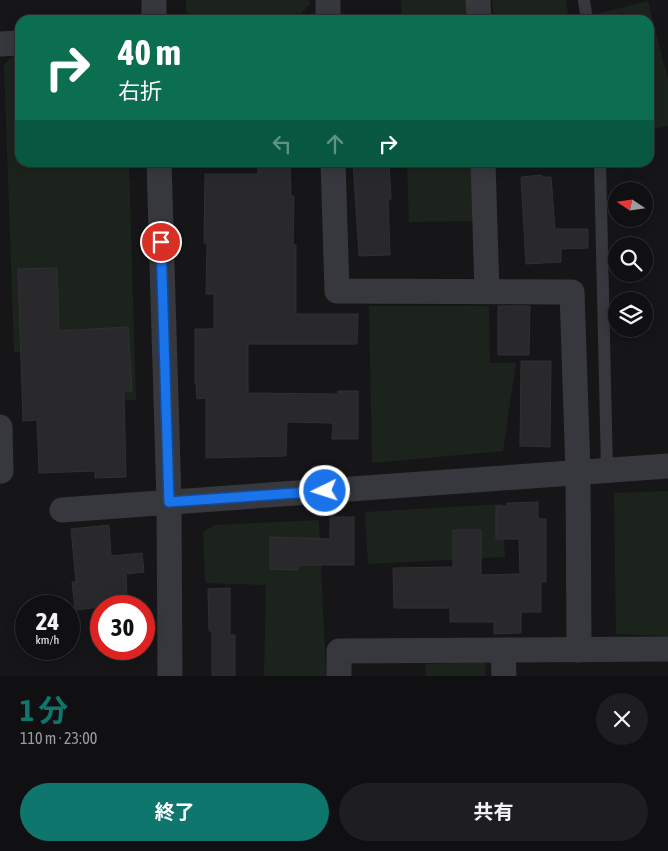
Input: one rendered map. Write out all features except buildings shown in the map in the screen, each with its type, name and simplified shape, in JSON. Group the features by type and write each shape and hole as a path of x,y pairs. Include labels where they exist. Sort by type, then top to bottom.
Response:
{"street":[{"path":"154,0 154,15"},
{"path":"328,0 328,15"},
{"path":"478,0 479,15"},
{"path":"0,44 15,43"},
{"path":"159,167 169,502 170,676"},
{"path":"333,167 337,292 572,292 578,472 579,650"},
{"path":"483,167 487,291"},
{"path":"0,427 1,470"},
{"path":"62,510 668,466"},
{"path":"339,676 340,651 668,649"},
{"path":"503,651 504,676"}],"lane":[{"path":"584,0 586,15"},
{"path":"600,167 607,470"}],"shaded area":[{"path":"186,0 309,0 310,4 300,15 189,15 186,11"},
{"path":"401,0 466,0 467,15 402,15"},
{"path":"492,0 566,0 568,15 493,15"},
{"path":"648,1 652,15 596,15"},
{"path":"654,25 668,80 668,126 654,129"},
{"path":"15,55 15,167 129,167 136,400 81,397 77,349 14,352 4,64"},
{"path":"407,167 472,167 474,221 409,222"},
{"path":"369,306 489,306 490,363 516,363 503,451 372,463"},
{"path":"668,491 668,636 616,634 614,493"},
{"path":"502,504 505,557 368,564 365,512"},
{"path":"319,520 326,676 264,676 266,585 205,583 203,532 214,525"},
{"path":"485,662 486,676 426,676 425,664"}],"route":[{"path":"161,242 169,502 325,491"}]}
